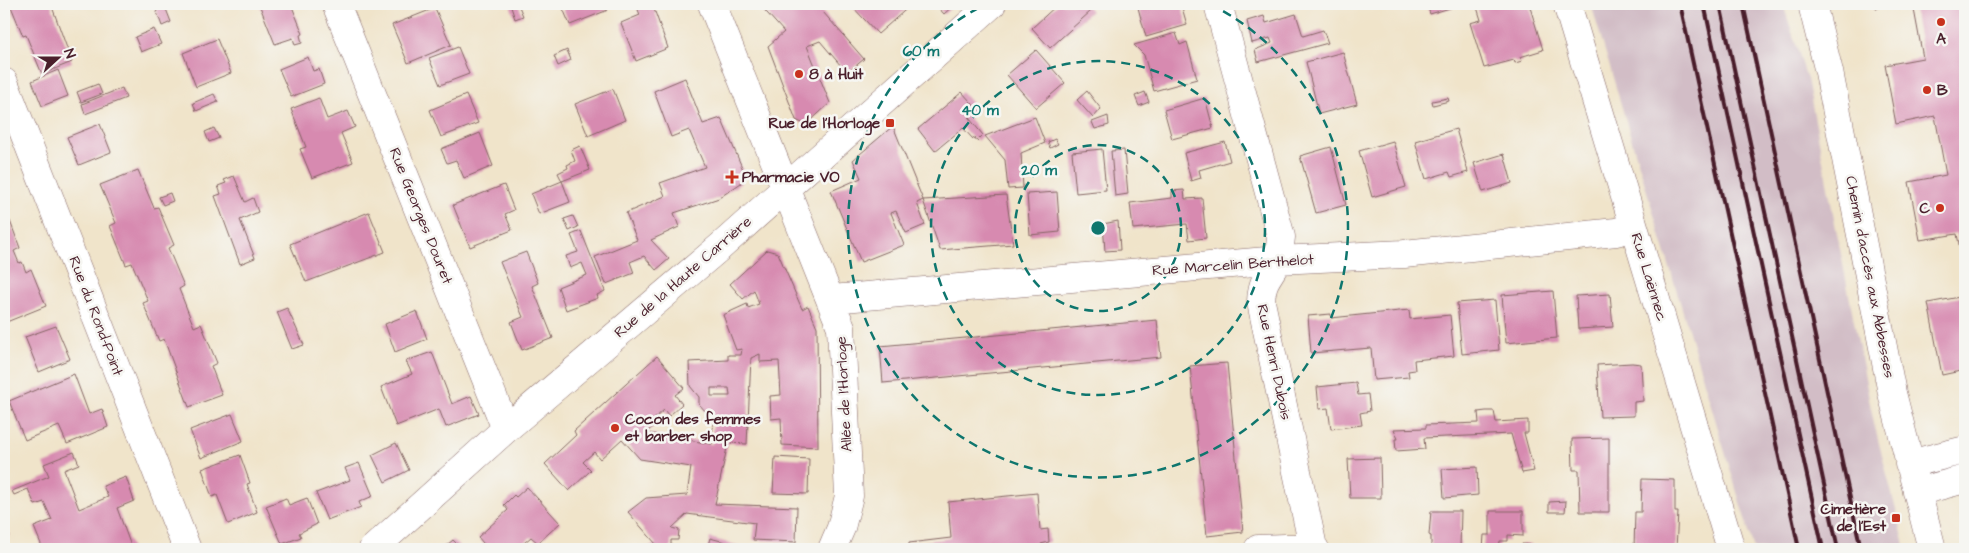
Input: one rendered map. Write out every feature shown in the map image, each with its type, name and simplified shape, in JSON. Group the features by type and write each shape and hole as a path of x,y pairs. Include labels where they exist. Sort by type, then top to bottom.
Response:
{"street":[{"name":"Rue Georges Douret","path":"336,4 506,429"},
{"name":"Allée de l'Horloge","path":"712,4 832,299 841,327 848,496 841,528 832,549"},
{"name":"Rue de la Haute Carrière","path":"374,549 506,429 720,247 992,4"},
{"name":"Rue Henri Dubois","path":"1218,4 1281,237 1278,260 1264,279 1261,290 1261,302 1314,548"},
{"name":"Rue Laënnec","path":"1567,4 1731,549"},
{"name":"Chemin d'accès aux Abbesses","path":"1812,4 1830,72 1892,394 1932,549"},
{"name":"Rue du Rond-Point","path":"4,82 187,549"},
{"name":"Rue Marcelin Berthelot","path":"832,299 1278,260 1414,253 1616,232 1634,227"},
{"path":"1909,464 1965,450"},
{"path":"1917,492 1965,479"},
{"path":"1258,549 1314,548"}],"shaded area":[{"path":"1591,4 1783,4 1807,79 1874,424 1906,549 1754,549"}],"building":[{"path":"10,4 51,4 72,62 42,74 26,35 23,36"},
{"path":"154,4 164,4 171,22 162,26"},
{"path":"259,4 291,4 303,34 300,35 302,43 295,45 293,38 275,44"},
{"path":"393,4 411,4 395,10"},
{"path":"510,4 518,4 523,16 515,19"},
{"path":"561,4 605,4 608,10 570,25"},
{"path":"636,4 668,4 654,9 668,48 636,61 621,23 640,15"},
{"path":"759,4 816,4 864,59 847,73 820,41 807,46 830,103 806,125 796,120 768,46 784,32"},
{"path":"850,4 879,5 912,4 878,34"},
{"path":"935,4 955,4 944,14"},
{"path":"1058,4 1085,4 1091,11 1050,48 1032,28"},
{"path":"1137,4 1181,4 1187,25 1146,37"},
{"path":"1427,4 1463,4 1430,14"},
{"path":"1476,4 1529,4 1543,50 1520,57 1522,61 1515,63 1514,60 1484,68 1470,23 1481,20"},
{"path":"1875,4 1894,4 1894,5 1876,8"},
{"path":"1913,4 1965,4 1965,275 1957,234 1920,240 1909,182 1946,175 1935,116 1896,124 1885,65 1923,58"},
{"path":"435,8 451,45 408,63 392,25"},
{"path":"1296,14 1303,36 1323,30 1328,43 1258,62 1255,50 1272,43 1270,38 1252,43 1247,21 1264,16 1266,23"},
{"path":"154,29 161,44 141,52 135,37"},
{"path":"1176,33 1180,45 1187,42 1197,79 1154,91 1144,55 1134,45"},
{"path":"217,39 231,73 196,87 183,53"},
{"path":"458,47 469,74 440,85 429,58"},
{"path":"567,50 571,60 558,66 554,56"},
{"path":"1036,50 1065,83 1036,108 1007,75"},
{"path":"1343,52 1357,104 1319,114 1306,62"},
{"path":"308,57 313,71 319,69 324,84 291,97 279,69"},
{"path":"58,70 68,96 42,106 32,81"},
{"path":"685,78 703,124 721,118 744,172 741,183 719,198 674,213 679,227 651,240 669,259 656,270 644,256 630,262 634,273 606,284 595,257 637,240 626,213 665,196 660,183 705,167 689,130 671,137 654,91"},
{"path":"98,84 102,94 81,102 77,92"},
{"path":"122,88 126,98 85,114 82,104"},
{"path":"613,89 625,120 588,136 575,104"},
{"path":"1087,91 1101,109 1093,118 1077,100"},
{"path":"962,92 978,110 969,118 983,135 977,141 963,128 935,151 918,129"},
{"path":"1145,92 1149,102 1139,106 1135,96"},
{"path":"214,94 218,102 196,111 193,103"},
{"path":"466,95 478,123 441,137 430,110"},
{"path":"319,98 327,119 348,111 355,127 341,133 353,162 312,178 300,149 306,147 291,109"},
{"path":"1205,98 1213,128 1172,139 1164,110"},
{"path":"1448,98 1449,101 1433,105 1432,101"},
{"path":"1108,116 1109,125 1095,129 1092,122"},
{"path":"1035,117 1045,143 1021,153 1023,188 1008,189 1005,160 985,136"},
{"path":"100,124 111,152 79,165 67,137"},
{"path":"893,126 923,200 917,203 925,225 906,233 896,211 891,213 904,245 861,262 831,191 861,178 853,160"},
{"path":"214,128 219,138 209,142 205,132"},
{"path":"1456,129 1468,172 1451,177 1449,172 1426,179 1415,141"},
{"path":"480,133 493,166 464,178 456,160 447,163 441,149"},
{"path":"1055,139 1058,144 1050,148 1048,142"},
{"path":"1393,141 1406,187 1372,197 1359,151"},
{"path":"1225,142 1230,161 1199,170 1201,178 1191,181 1184,153"},
{"path":"580,146 590,170 562,181 558,173 568,168 567,165 575,161 571,150"},
{"path":"1331,147 1346,205 1316,213 1300,156"},
{"path":"1102,149 1106,190 1076,193 1072,152"},
{"path":"1124,150 1128,194 1115,196 1111,151"},
{"path":"1504,154 1512,183 1483,192 1474,163"},
{"path":"138,170 154,208 158,207 174,245 168,248 184,286 179,289 194,327 201,324 217,363 211,366 222,395 189,407 164,339 159,341 143,303 148,301 132,263 126,265 110,226 116,223 100,185"},
{"path":"234,176 245,202 253,198 258,212 240,220 255,258 240,264 215,196 221,194 218,186 226,183 224,180"},
{"path":"562,181 570,202 539,214 531,194"},
{"path":"504,185 514,210 505,214 512,230 470,247 453,205"},
{"path":"1184,190 1185,199 1202,198 1206,238 1189,240 1187,224 1133,229 1130,203 1172,198 1172,191"},
{"path":"1057,192 1060,232 1030,235 1027,194"},
{"path":"170,193 173,201 163,205 159,197"},
{"path":"1006,195 1013,244 940,250 923,200"},
{"path":"369,212 385,252 306,282 290,244"},
{"path":"573,216 578,227 569,231 564,219"},
{"path":"10,221 20,248 14,251 19,263 22,262 26,272 31,269 46,306 4,323 4,223"},
{"path":"1118,221 1120,250 1105,251 1103,224"},
{"path":"581,231 605,291 597,295 598,298 566,310 558,287 587,275 582,263 570,268 566,256 578,252 571,235"},
{"path":"767,250 778,253 802,309 808,306 817,327 818,447 782,445 781,418 771,419 770,396 781,395 779,361 760,362 760,354 751,358 747,444 728,443 715,504 797,507 796,542 753,540 755,523 687,514 672,528 679,530 678,540 671,540 671,549 645,549 656,544 628,512 646,498 687,495 691,467 640,459 622,439 600,459 594,452 583,462 591,470 569,491 545,464 576,435 574,431 657,356 684,388 675,395 682,404 669,416 664,410 655,418 658,422 646,433 712,444 713,420 699,404 699,397 690,386 689,362 728,360 728,355 741,355 742,349 736,350 723,315 747,304 748,308 759,304 754,290 743,299 730,284","holes":["711,388 729,388 730,396 711,396"]},
{"path":"526,252 538,283 532,286 553,338 522,350 511,322 523,317 500,262"},
{"path":"1553,291 1557,338 1506,343 1502,295"},
{"path":"1610,294 1613,327 1578,329 1576,296"},
{"path":"1965,296 1965,370 1942,375 1928,303"},
{"path":"1495,300 1499,350 1462,354 1457,303"},
{"path":"287,308 304,345 292,349 277,312"},
{"path":"1409,310 1410,319 1450,315 1454,356 1414,360 1415,370 1408,371 1409,377 1374,380 1371,348 1311,353 1308,316 1331,314 1331,318"},
{"path":"417,311 427,339 395,352 385,324"},
{"path":"1157,320 1161,357 883,383 880,346"},
{"path":"56,326 70,359 39,372 25,337"},
{"path":"432,352 452,404 471,396 479,414 446,427 439,409 396,426 381,387 412,374 406,361"},
{"path":"1227,363 1243,532 1207,536 1190,366"},
{"path":"1641,364 1643,401 1634,402 1634,416 1600,417 1597,365"},
{"path":"74,374 89,414 102,409 108,427 67,444 59,426 25,440 9,401"},
{"path":"1356,383 1358,395 1368,394 1370,411 1360,413 1362,425 1331,429 1328,408 1319,409 1317,387"},
{"path":"1494,411 1496,422 1528,420 1528,433 1524,433 1534,471 1522,473 1511,434 1424,438 1425,449 1396,451 1395,439 1398,439 1394,429 1426,428 1426,425 1479,423 1478,412"},
{"path":"232,414 243,441 201,458 190,430"},
{"path":"1609,438 1609,512 1580,512 1579,470 1573,470 1572,439"},
{"path":"396,443 409,470 385,482 372,455"},
{"path":"74,452 79,464 64,470 79,509 108,497 103,486 126,477 134,501 117,508 132,549 43,549 34,527 52,520 44,502 35,505 28,489 14,495 12,491 49,476 44,464"},
{"path":"240,455 250,483 247,484 257,512 228,524 217,495 212,497 202,469"},
{"path":"775,457 809,459 808,494 773,493"},
{"path":"1380,458 1381,498 1350,498 1348,459"},
{"path":"359,463 373,496 359,502 361,507 327,520 316,493 350,480 345,468"},
{"path":"1477,467 1478,495 1444,498 1442,469"},
{"path":"1642,479 1675,480 1675,512 1678,512 1676,549 1634,549 1635,512 1641,512"},
{"path":"527,487 560,523 538,543 531,537 517,549 488,549 478,537 508,510 504,505 514,495 516,497"},
{"path":"1037,493 1040,530 1048,529 1049,542 1041,544 1042,549 909,549 909,543 951,538 948,502"},
{"path":"286,498 289,505 307,498 317,524 299,533 301,537 282,544 266,506"},
{"path":"1566,501 1565,512 1549,512 1549,502"},
{"path":"1431,511 1461,511 1460,549 1431,549 1431,536 1429,535"},
{"path":"1490,511 1523,511 1523,536 1508,535 1508,541 1500,541 1499,549 1483,549 1484,535 1490,535"},
{"path":"4,522 10,536 4,539"},
{"path":"710,538 751,549 707,549"},
{"path":"453,540 462,549 442,549"},
{"path":"1522,544 1532,545 1532,549 1522,549"}],"railway":[{"path":"1680,4 1799,549"},
{"path":"1704,4 1823,549"},
{"path":"1720,4 1838,549"},
{"path":"1743,4 1861,549"}],"place":[{"name":"A","path":"1941,22"},
{"name":"8 à Huit","path":"799,74"},
{"name":"B","path":"1927,90"},
{"name":"Rue de l'Horloge","path":"890,123"},
{"name":"Pharmacie VO","path":"732,177"},
{"name":"C","path":"1940,208"},
{"name":"Cocon des femmes et barber shop","path":"615,428"},
{"name":"Cimetière de l'Est","path":"1896,518"}]}
